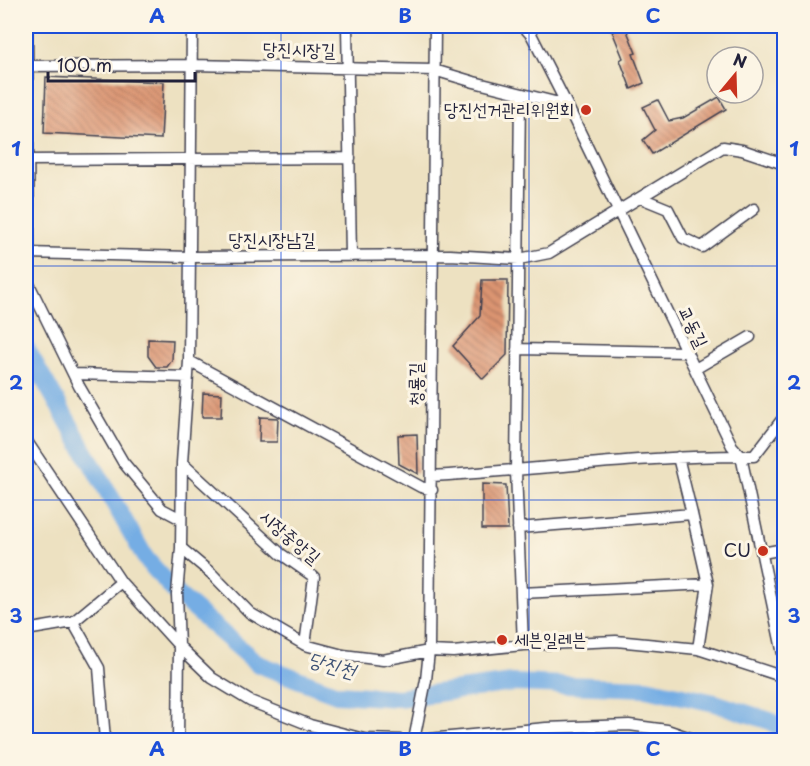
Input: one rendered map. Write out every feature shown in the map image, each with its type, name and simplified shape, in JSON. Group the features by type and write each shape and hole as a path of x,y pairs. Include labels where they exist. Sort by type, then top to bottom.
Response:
{"street":[{"path":"27,26 27,253"},
{"path":"178,741 177,594 189,361 192,26"},
{"path":"347,26 351,256"},
{"name":"청룡길","path":"416,741 429,651 435,26"},
{"name":"교동길","path":"523,26 532,36 567,105 732,446 741,456 784,659"},
{"name":"당진시장길","path":"26,66 348,67 434,70 567,105"},
{"path":"520,94 516,471 523,645"},
{"name":"당진시장남길","path":"27,253 191,257 450,255 519,259 549,253 723,147 742,150 784,164"},
{"path":"28,160 350,158"},
{"path":"641,198 668,209 683,238 702,247 754,209"},
{"path":"26,278 73,374 123,462 162,509 181,519"},
{"path":"695,369 750,337"},
{"path":"517,349 687,352"},
{"path":"189,361 421,487 432,490"},
{"path":"73,374 188,377"},
{"path":"432,476 678,457 754,456 784,417"},
{"path":"26,440 121,582 179,646 212,678 250,701 310,725 364,740 400,741"},
{"path":"678,457 708,584 698,649"},
{"name":"시장중앙길","path":"182,463 280,554 314,577 305,645"},
{"path":"518,528 692,514"},
{"path":"181,548 212,574 250,613 305,645 343,655 382,660 429,651 453,652 523,645 616,641 698,649 784,677"},
{"path":"762,553 784,549"},
{"path":"26,630 73,622 121,582"},
{"path":"521,593 708,584"},
{"path":"73,622 99,668 105,741"},
{"path":"416,741 587,726 629,725 696,741"}],"building":[{"path":"610,26 625,26 636,53 633,54 644,83 631,89 620,60 623,58"},
{"path":"46,77 164,82 161,139 44,133"},
{"path":"658,100 669,121 683,118 705,105 724,105 726,109 652,154 643,140 655,130 643,107"},
{"path":"482,280 508,280 507,355 483,379 453,346 480,316"},
{"path":"148,339 173,340 172,360 167,367 156,367 148,356"},
{"path":"203,393 222,394 221,417 202,417"},
{"path":"260,417 278,418 277,442 259,442"},
{"path":"417,434 418,474 399,464 398,435"},
{"path":"482,484 506,485 508,529 482,529"}],"waterway":[{"name":"당진천","path":"26,348 146,559 177,594 258,664 337,694 398,698 513,683 646,688 715,703 770,721 784,731"}],"place":[{"name":"당진선거관리위원회","path":"586,110"},
{"name":"CU","path":"763,551"},
{"name":"세븐일레븐","path":"502,640"}]}
